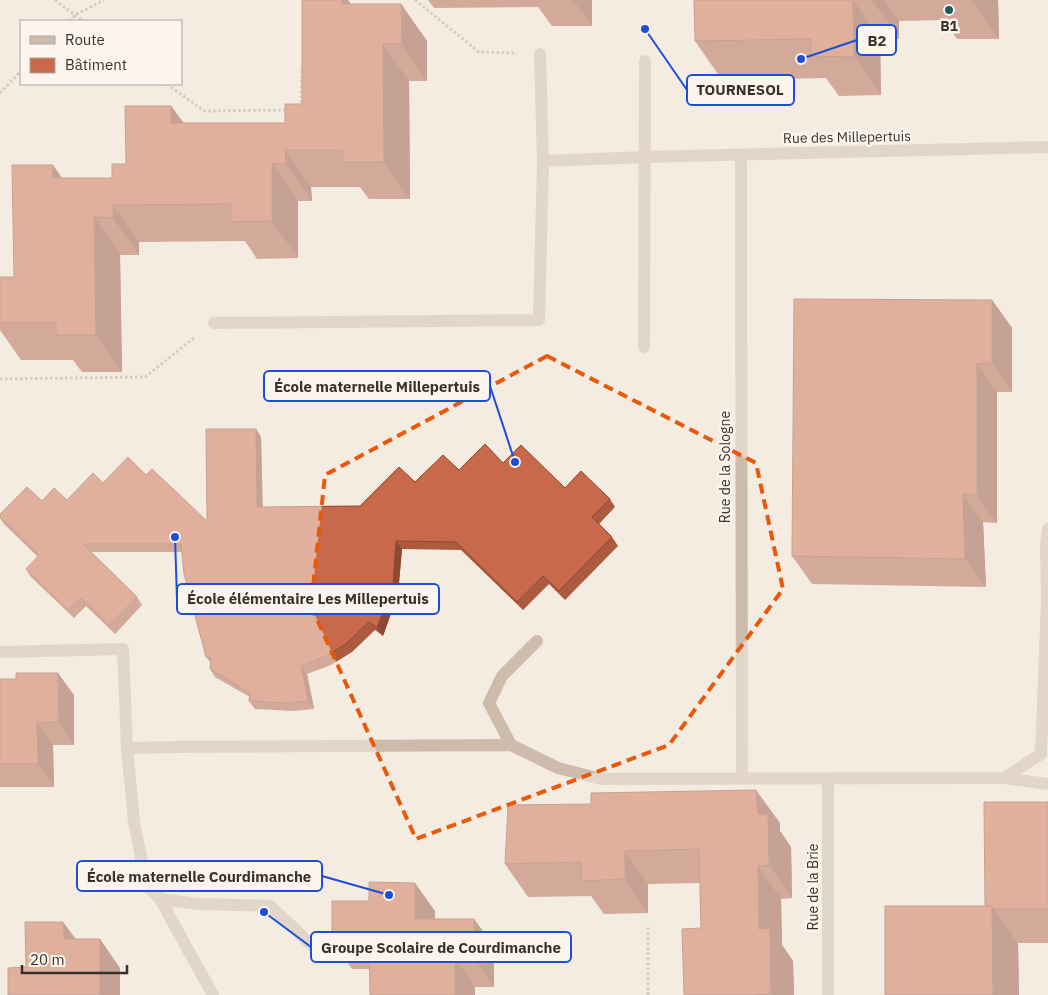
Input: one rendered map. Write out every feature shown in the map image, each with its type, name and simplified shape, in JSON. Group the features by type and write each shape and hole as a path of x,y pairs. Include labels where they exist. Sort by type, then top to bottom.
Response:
{"street":[{"path":"214,323 539,320 543,161 540,54"},
{"path":"644,347 645,61"},
{"name":"Rue des Millepertuis","path":"543,161 1048,147"},
{"name":"Rue de la Sologne","path":"741,155 742,779"},
{"path":"1004,778 1041,754 1047,602 1046,544 1048,529"},
{"path":"511,745 489,702 502,676 537,641"},
{"path":"0,652 123,649 127,748 134,822 147,886 160,899 212,995"},
{"path":"127,748 511,745 558,768 601,779 1004,778 1048,784"},
{"name":"Rue de la Brie","path":"828,779 828,995"},
{"path":"160,899 199,904 270,906 315,948"}],"path":[{"path":"55,0 82,20"},
{"path":"70,20 75,15 104,0"},
{"path":"415,0 479,52 540,54"},
{"path":"168,85 204,112 301,110 302,64"},
{"path":"0,94 20,72"},
{"path":"0,379 146,377 214,323"},
{"path":"648,926 648,995"}],"highlighted area":[{"path":"547,356 756,463 783,589 669,745 416,839 311,606 325,475"}],"building":[{"path":"302,0 342,0 342,4 401,4 402,44 383,44 384,162 343,162 343,150 285,150 286,164 272,164 272,221 231,222 231,204 113,205 113,218 94,217 96,335 56,335 56,323 0,323 0,277 14,277 12,165 53,165 53,178 112,178 112,164 126,164 125,106 171,106 171,123 285,123 285,104 302,104"},
{"path":"694,0 853,0 854,56 811,57 811,39 695,41"},
{"path":"794,299 992,300 992,363 977,364 977,495 963,494 965,559 792,556"},
{"path":"206,429 256,429 257,507 360,506 399,467 415,482 443,455 459,470 485,444 503,463 521,445 565,488 581,471 610,499 592,517 612,537 559,591 543,576 517,602 456,542 396,541 393,585 377,628 369,622 346,644 326,656 301,666 308,701 287,703 249,701 250,693 210,669 211,659 206,657 184,574 181,544 83,544 137,597 109,625 81,598 68,610 26,569 39,555 0,517 0,514 27,487 42,501 54,488 67,500 93,473 103,483 128,457 146,475 152,469 207,521"},
{"path":"16,673 58,673 59,722 37,722 38,764 0,764 0,679 16,679"},
{"path":"756,790 758,814 768,814 769,865 758,866 759,929 770,928 771,994 684,995 682,929 701,928 699,849 625,851 625,879 581,881 581,862 505,864 508,805 591,804 591,793"},
{"path":"984,802 1048,802 1048,909 994,909 992,906 985,906"},
{"path":"369,882 415,883 415,919 474,919 474,958 455,958 455,995 370,995 369,940 332,940 332,901 369,901"},
{"path":"885,906 992,906 993,995 885,995"},
{"path":"25,922 63,922 64,939 100,939 100,995 8,995 8,968 26,967"}],"place":[{"name":"B1","path":"949,10"},
{"name":"TOURNESOL","path":"645,29"},
{"name":"B2","path":"801,59"},
{"name":"École maternelle Millepertuis","path":"515,462"},
{"name":"École élémentaire Les Millepertuis","path":"175,537"},
{"name":"École maternelle Courdimanche","path":"389,895"},
{"name":"Groupe Scolaire de Courdimanche","path":"264,912"}]}
